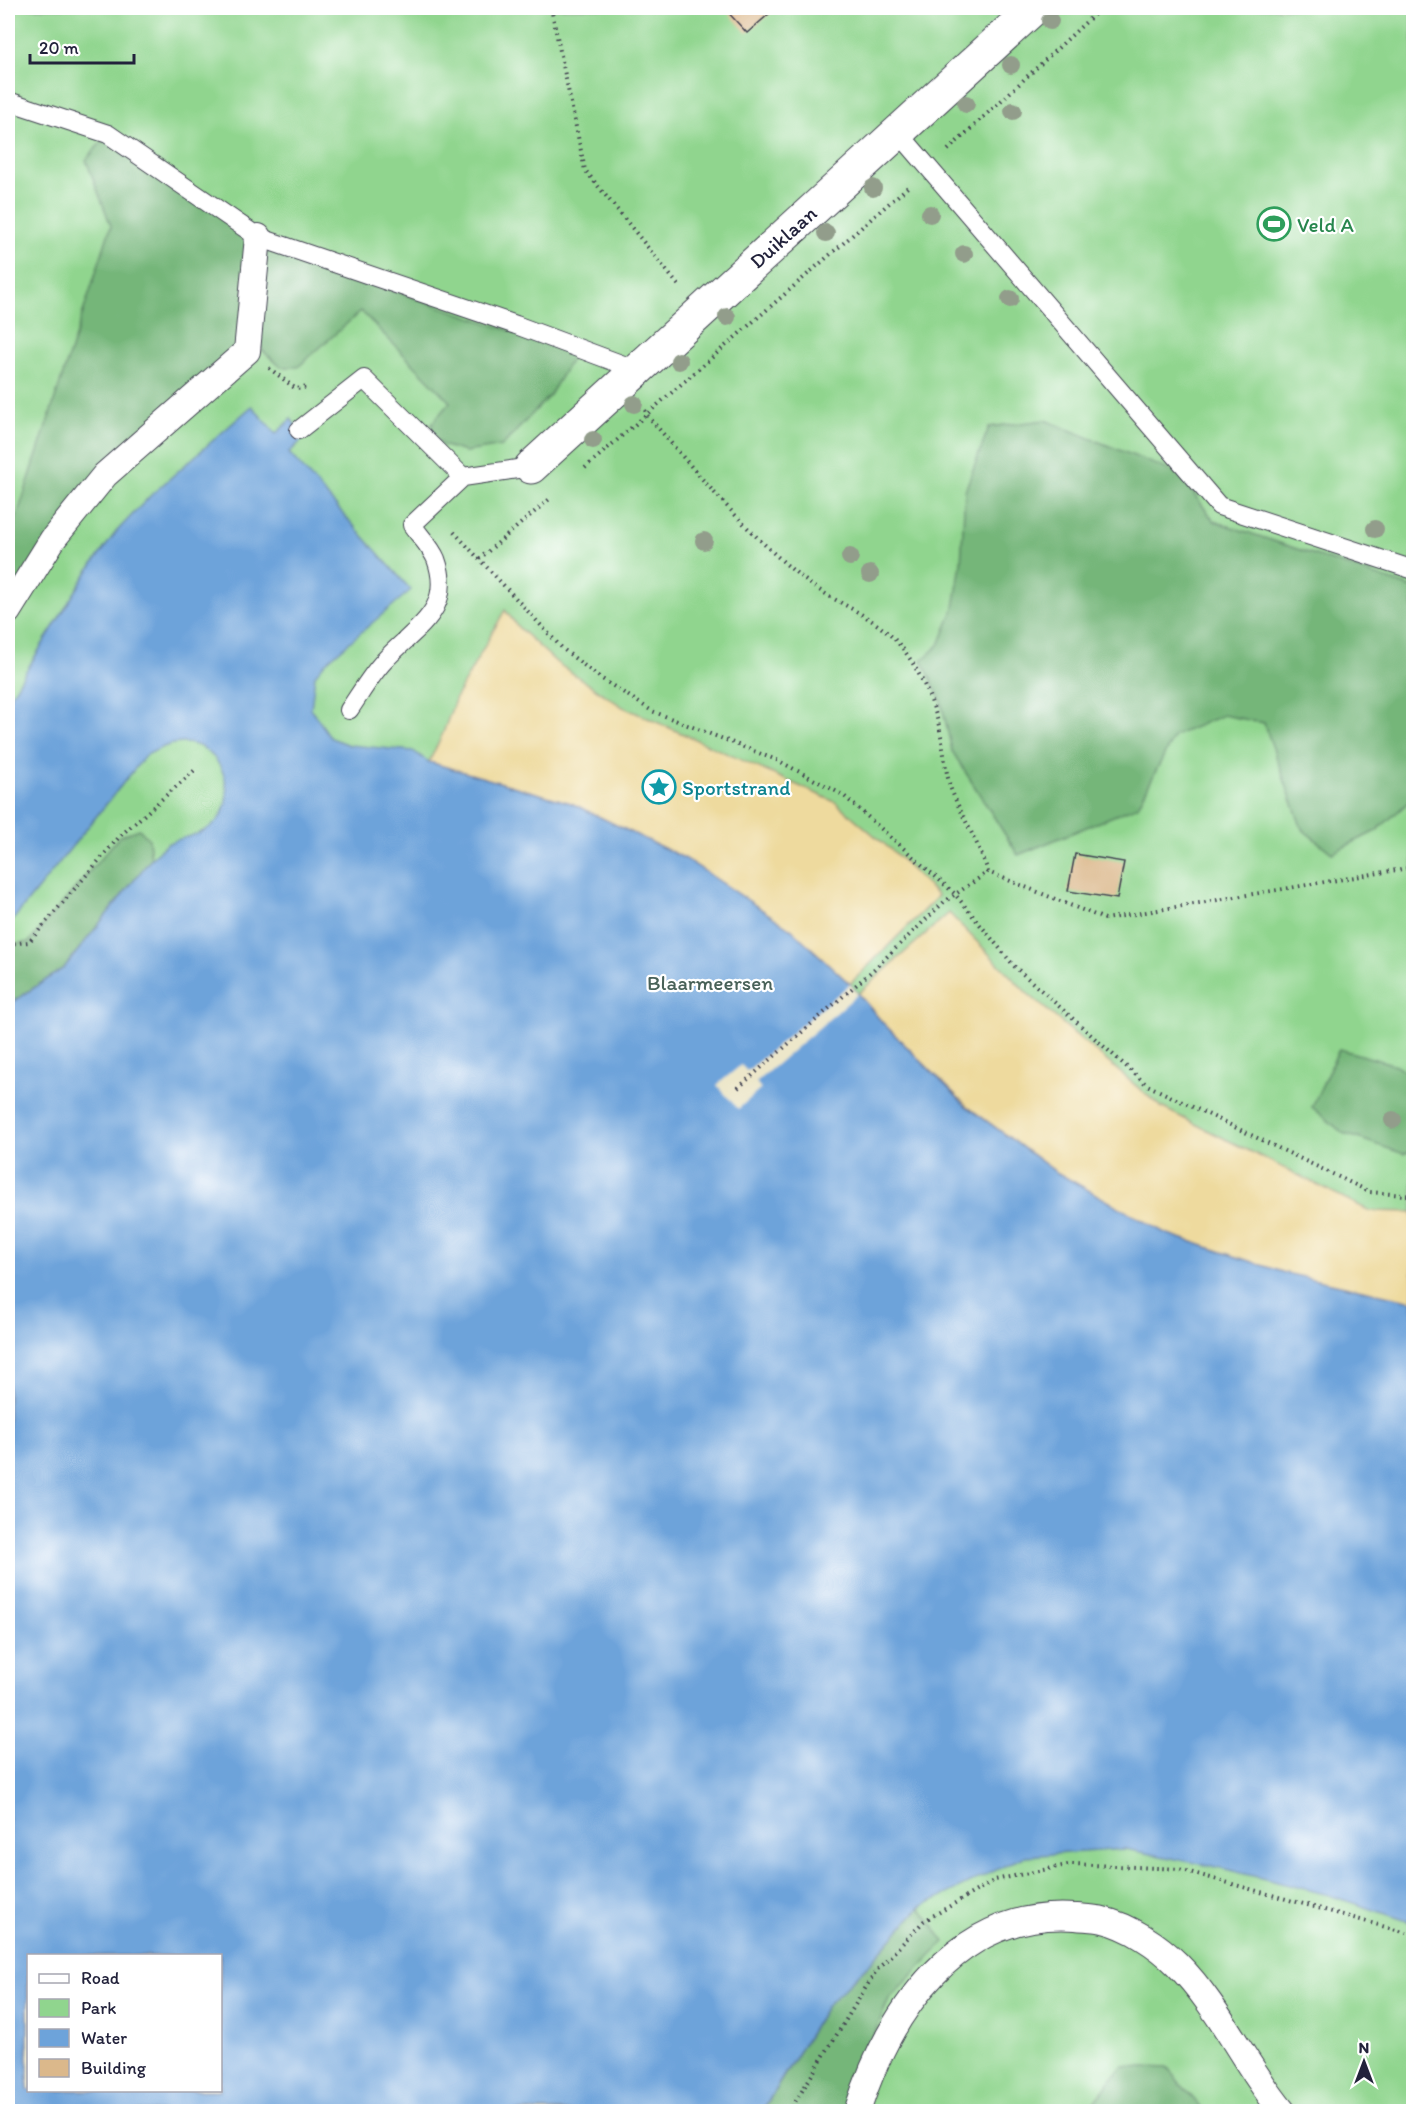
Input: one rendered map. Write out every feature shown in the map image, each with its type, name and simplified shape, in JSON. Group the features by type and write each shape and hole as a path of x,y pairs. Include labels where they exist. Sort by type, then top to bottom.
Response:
{"street":[{"name":"Duiklaan","path":"531,467 1034,8"},
{"path":"8,611 53,539 105,476 248,351 258,237"},
{"path":"857,2112 866,2084 897,2019 932,1976 972,1940 1013,1923 1058,1916 1104,1920 1142,1936 1176,1964 1214,2009 1283,2112"}],"lane":[{"path":"8,101 108,134 258,237 516,325 637,370"},
{"path":"898,132 1219,506 1413,570"},
{"path":"299,430 364,379 463,477"},
{"path":"349,710 382,663 432,614 440,600 440,577 435,557 412,525 463,477 531,467"}],"path":[{"path":"551,8 585,170 700,313"},
{"path":"576,476 928,169 1101,8"},
{"path":"248,351 296,389 364,379"},
{"path":"637,370 647,415 721,501 801,577 840,603 883,626 904,650 923,683 938,722 951,788 979,843 988,872"},
{"path":"479,559 559,491"},
{"path":"431,508 563,649 599,677 652,711 779,761 843,795 954,893 1015,967 1146,1085 1370,1192 1413,1196"},
{"path":"8,945 29,942 120,836 195,770"},
{"path":"988,872 1105,919 1413,867"},
{"path":"738,1088 872,971 954,893 988,872"}],"green space":[{"name":"Blaarmeersen","path":"8,8 1413,8 1413,2111 8,2112"},
{"path":"108,134 258,237 247,351 105,475 8,611 8,544 111,226 86,160"},
{"path":"266,247 575,353 550,395 502,446 465,452 442,445 432,434 432,423 450,402 361,311 298,367 281,367 262,350 258,329"},
{"path":"1045,420 1179,474 1214,521 1413,588 1413,798 1376,831 1332,853 1302,829 1264,723 1223,715 1174,736 1138,806 1018,855 952,751 941,701 922,660 939,645 954,608 961,564 965,491 989,427"},
{"path":"139,829 149,839 151,859 64,968 8,1005 8,945 29,942 120,836"},
{"path":"1339,1049 1396,1065 1413,1077 1413,1151 1404,1154 1343,1133 1312,1107"},
{"path":"920,1907 945,1942 889,1999 842,2111 762,2112 827,2005 871,1962"},
{"path":"1122,2066 1167,2068 1204,2111 1087,2111"}],"sand":[{"name":"Sportstrand","path":"505,610 518,627 557,663 623,707 835,802 896,854 938,896 850,984 791,929 686,859 571,803 429,762 443,733 456,697"},
{"path":"949,913 1027,993 1161,1107 1370,1211 1413,1212 1413,1301 1285,1273 1165,1233 1056,1172 967,1106 883,1023 858,994"}],"water":[{"path":"252,406 276,434 291,419 305,437 289,453 411,590 325,663 315,675 311,709 331,738 349,745 413,751 429,762 571,803 686,859 791,929 850,984 883,1023 966,1106 1056,1172 1165,1233 1285,1273 1413,1301 1413,1923 1329,1895 1221,1868 1125,1849 1025,1856 920,1907 871,1962 827,2005 762,2111 8,2111 8,1005 64,968 151,859 166,844 201,832 213,825 224,809 227,797 226,784 216,760 197,745 173,744 145,756 8,926 8,700 88,571 116,532 151,495"}],"pier":[{"path":"850,984 858,994 756,1082 761,1089 738,1109 717,1085 741,1065 747,1071"}],"building":[{"path":"724,8 776,8 747,33"},
{"path":"1075,854 1124,862 1117,899 1068,891"}],"place":[{"name":"Veld A","path":"1274,224"},
{"name":"Sportstrand","path":"659,787"}]}
